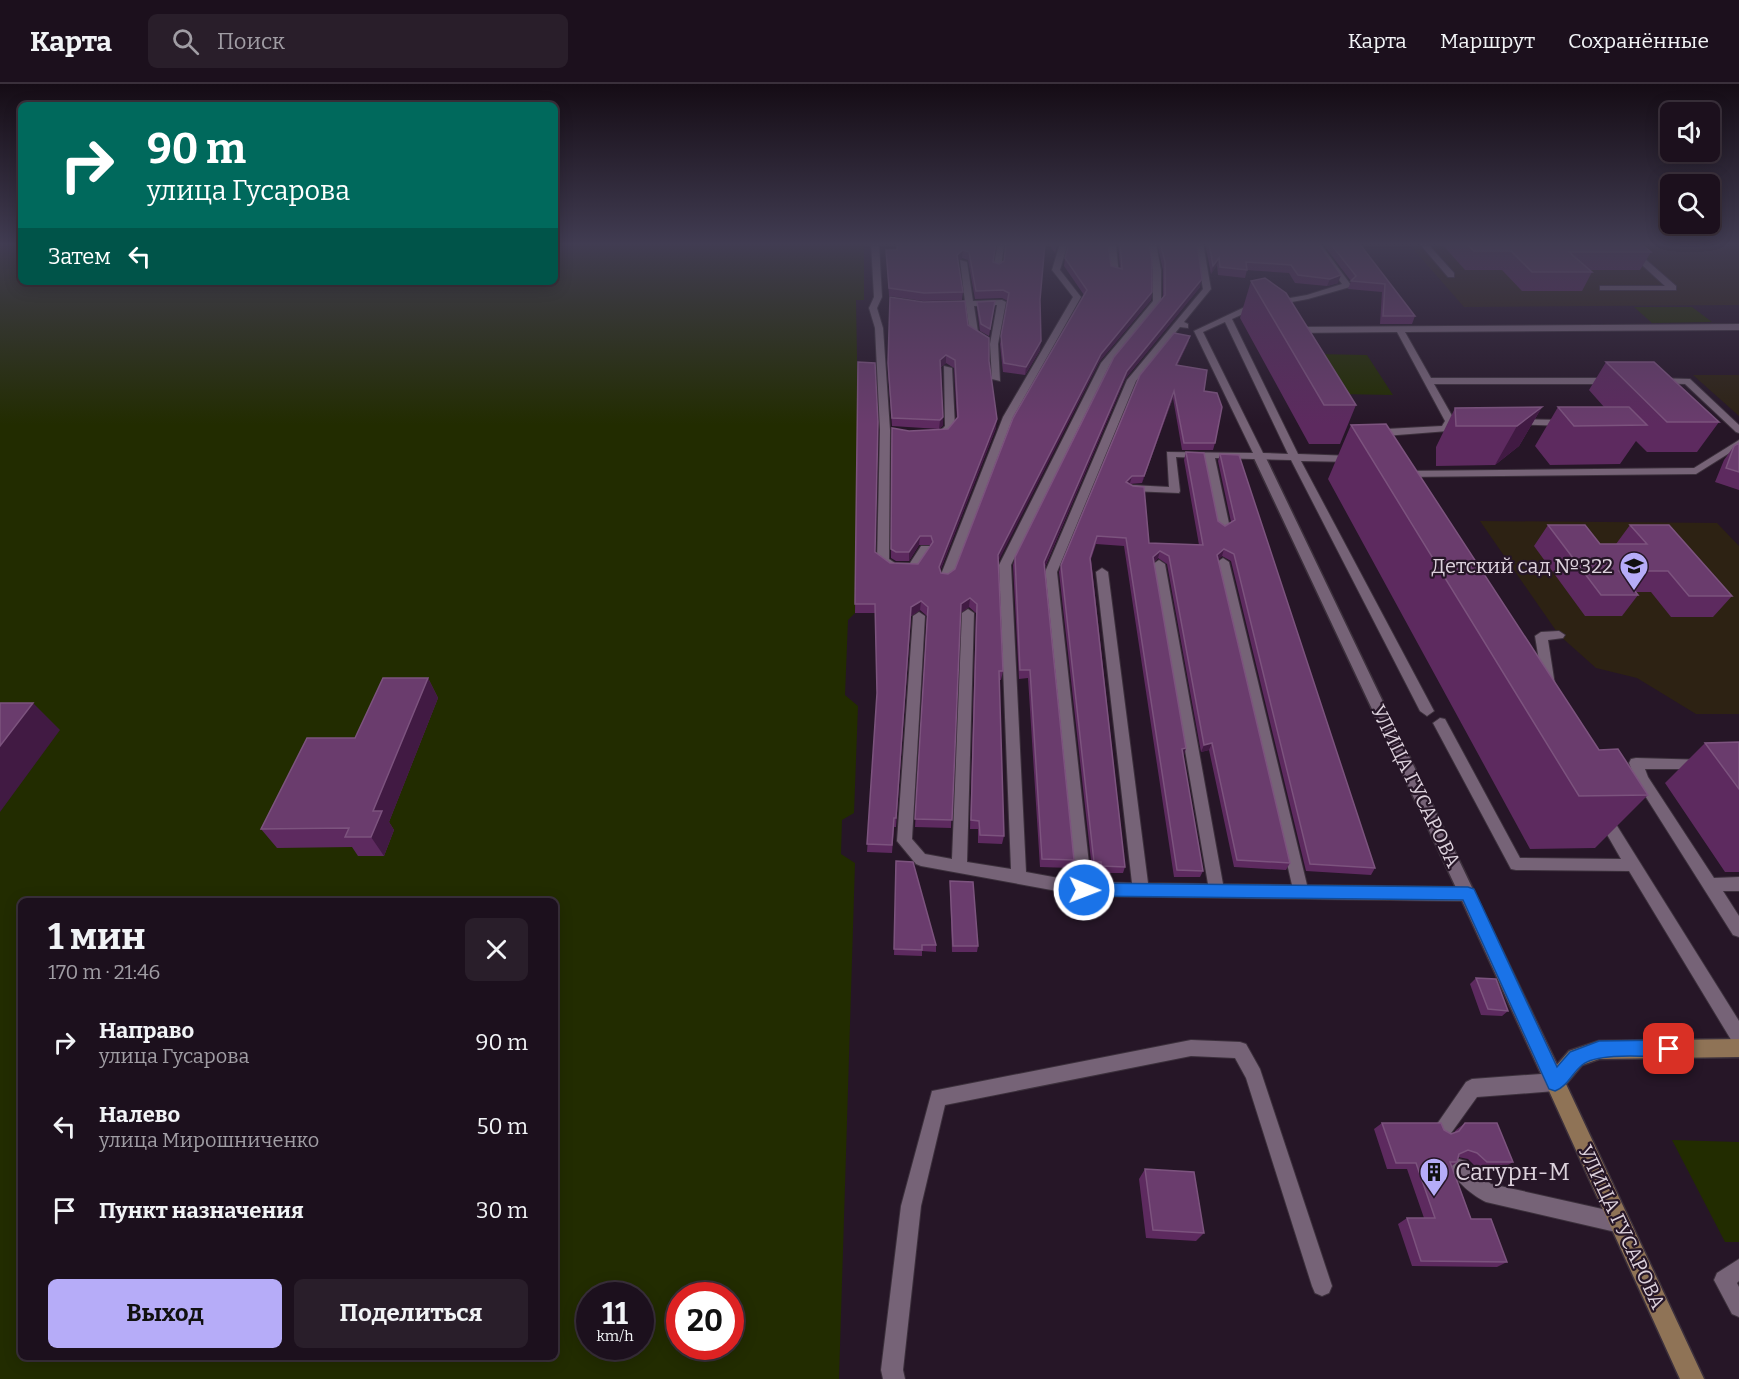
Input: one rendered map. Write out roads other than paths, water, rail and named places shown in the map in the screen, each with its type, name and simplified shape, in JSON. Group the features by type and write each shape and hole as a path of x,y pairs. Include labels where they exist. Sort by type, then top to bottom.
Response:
{"street":[{"name":"УЛИЦА ГУСАРОВА","path":"1258,456 1468,894 1692,1379"},
{"path":"1555,1082 1576,1058 1599,1050 1739,1048"}],"lane":[{"path":"878,303 873,308 879,328 889,430 883,561 893,567 913,567 925,549"},
{"path":"939,305 987,303"},
{"path":"997,379 994,344 1002,303"},
{"path":"946,577 1008,417 1073,303"},
{"path":"1019,877 1005,565 1107,363 1155,303"},
{"path":"1084,890 1051,572 1132,380 1195,303"},
{"path":"1198,331 1255,310 1282,303"},
{"path":"971,305 974,333 994,344"},
{"path":"1228,319 1295,459 1427,711"},
{"path":"1179,323 1198,331 1258,456"},
{"path":"1282,330 1739,327"},
{"path":"1400,330 1450,421"},
{"path":"921,434 943,434 950,426 947,368"},
{"path":"1428,381 1629,381"},
{"path":"1640,381 1688,381 1739,430"},
{"path":"1450,421 1461,421"},
{"path":"1368,438 1386,432 1445,429 1450,421"},
{"path":"1508,422 1578,423"},
{"path":"1386,474 1696,471 1739,443"},
{"path":"1131,488 1175,491 1171,454 1359,459"},
{"path":"1209,456 1224,528"},
{"path":"1223,562 1301,892"},
{"path":"1159,564 1216,892"},
{"path":"1102,572 1141,891"},
{"path":"959,866 968,613"},
{"path":"919,616 903,841 921,860 1084,890 1468,894"},
{"path":"1551,695 1541,636 1559,635"},
{"path":"1440,723 1516,864 1634,865"},
{"path":"1722,767 1713,764 1636,763 1642,779 1739,930"},
{"path":"1598,808 1739,1037"},
{"path":"1710,885 1739,884"},
{"path":"894,1379 892,1370 911,1206 938,1097 1191,1048 1240,1050 1254,1075 1322,1286"},
{"path":"1443,1130 1472,1088 1555,1082"},
{"path":"1459,1168 1486,1192 1620,1222"},
{"path":"1739,1269 1725,1280 1739,1307"}],"place":[{"name":"Детский сад №322","path":"1634,592"},
{"name":"Сатурн-М","path":"1434,1198"}]}
